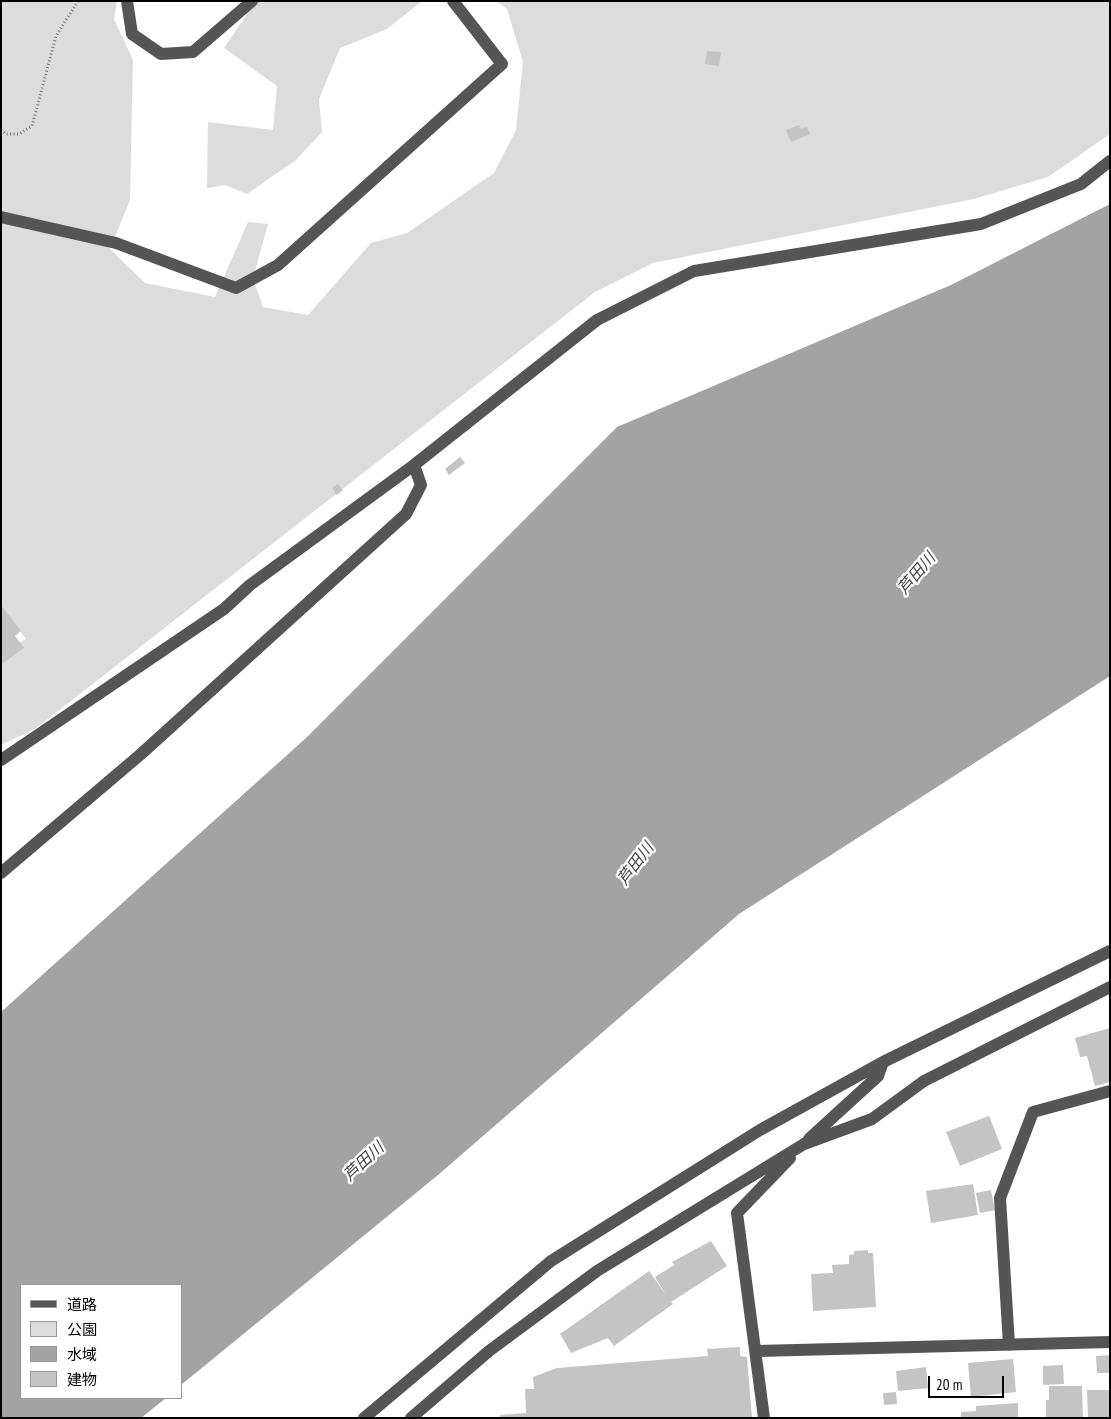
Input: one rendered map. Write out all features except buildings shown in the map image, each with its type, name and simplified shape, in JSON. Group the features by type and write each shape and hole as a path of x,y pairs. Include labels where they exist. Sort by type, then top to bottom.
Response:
{"street":[{"path":"127,1 132,34 161,54 193,52 252,1"},
{"path":"1,217 116,243 236,288 278,265 502,64 453,1"},
{"path":"1,760 224,609 250,585 414,465 597,320 694,271 981,224 1081,184 1110,161"},
{"path":"1,873 140,754 406,514 421,485 414,465"},
{"path":"364,1418 551,1261 760,1130 883,1062 1110,951"},
{"path":"411,1418 490,1351 597,1271 804,1144 872,1119 924,1081 1110,987"},
{"path":"764,1418 738,1213 804,1144 878,1076 883,1062"},
{"path":"1009,1345 1000,1198 1034,1112 1110,1091"},
{"path":"757,1351 1110,1342"}],"path":[{"path":"1,130 6,134 19,134 32,126 56,36 78,1"}],"green space":[{"path":"1,1 117,1 114,19 133,60 130,200 110,249 145,283 215,297 248,222 268,224 253,278 263,307 308,315 371,243 407,233 494,173 516,130 523,62 507,9 496,1 1110,1 1110,134 1048,177 974,199 653,263 595,292 35,729 1,745 1,652 26,639 1,605"},
{"path":"256,1 422,1 387,29 340,48 319,99 322,132 296,160 247,194 225,185 207,188 208,122 273,130 277,86 224,48"}],"water":[{"name":"芦田川","path":"1110,204 1110,676 739,914 438,1175 182,1384 182,1284 20,1284 20,1399 165,1399 141,1418 1,1418 1,1012 306,738 617,427 951,285"}]}
